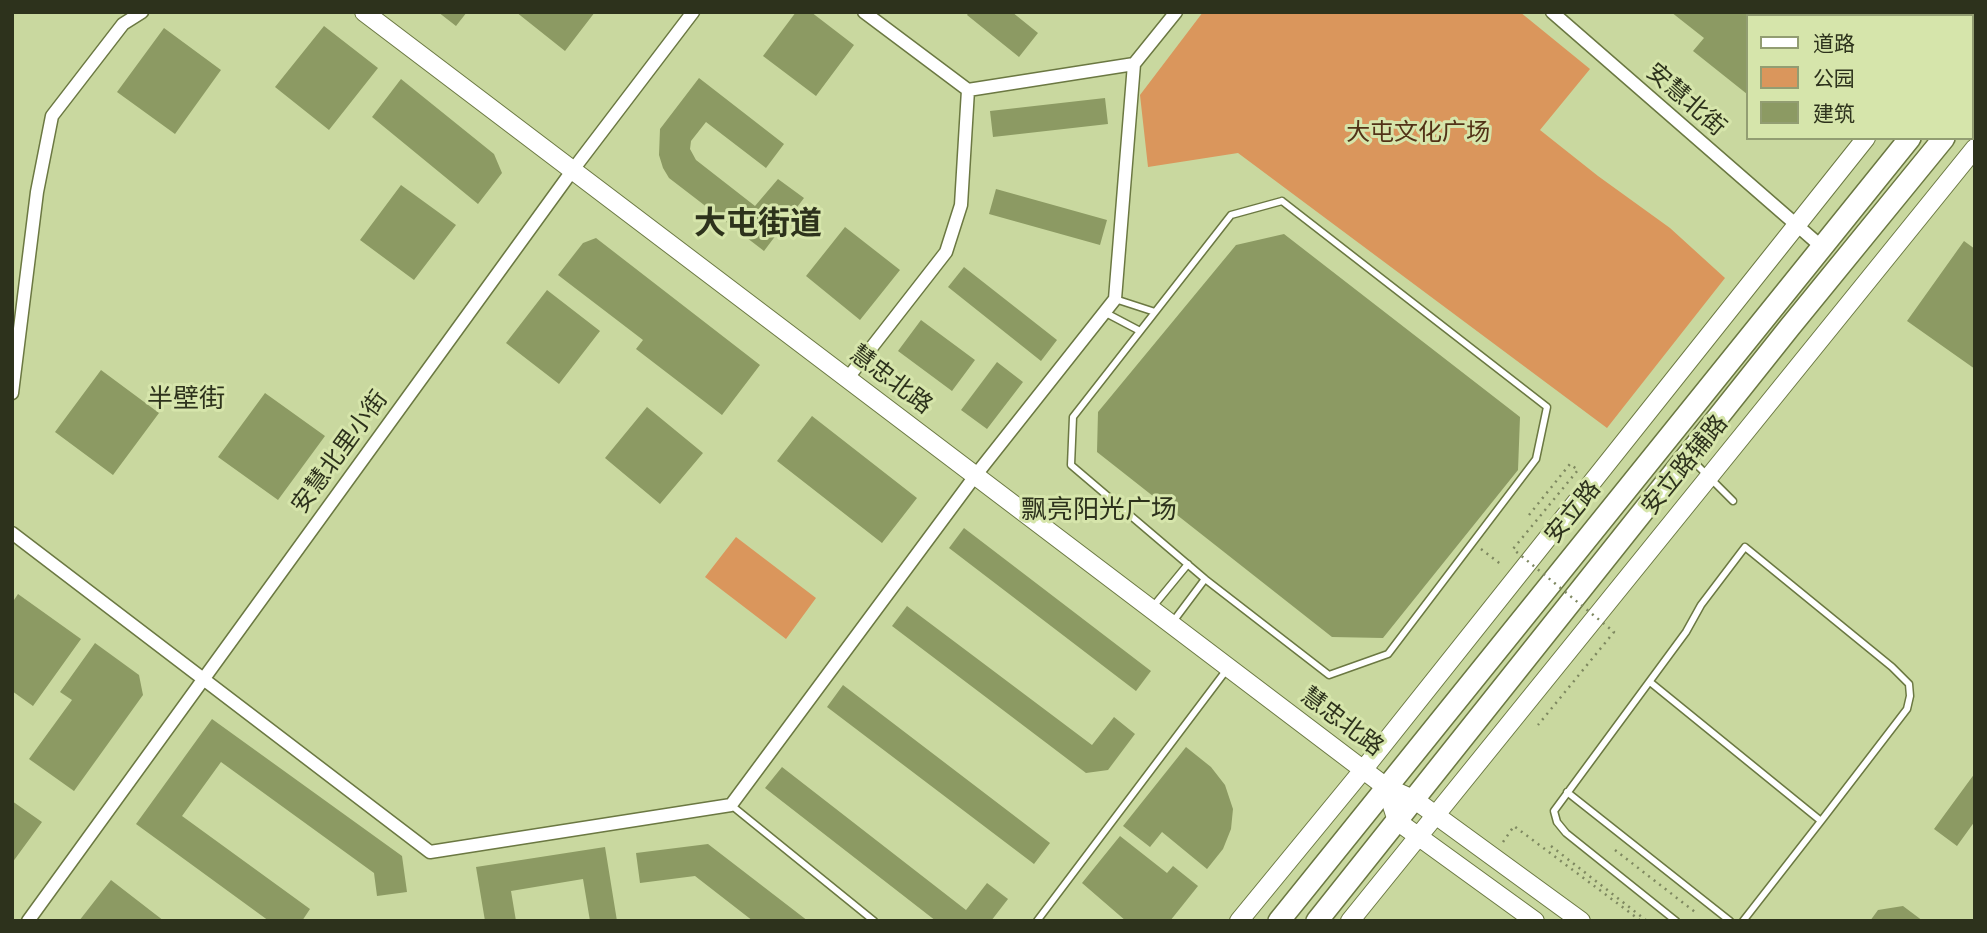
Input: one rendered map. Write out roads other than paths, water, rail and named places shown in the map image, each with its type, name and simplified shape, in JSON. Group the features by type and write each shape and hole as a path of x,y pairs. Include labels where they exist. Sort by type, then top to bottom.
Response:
{"main road":[{"name":"安立路","path":"1279,921 1908,140"},
{"path":"1317,921 1789,328 1942,140"}],"street":[{"path":"12,393 37,192 52,116 123,24 142,12"},
{"name":"慧忠北路","path":"364,12 1363,770 1386,787 1415,800 1581,921"},
{"name":"安慧北里小街","path":"28,921 572,171 693,12"},
{"path":"864,12 968,90 1134,64"},
{"path":"12,533 430,852 731,805 975,476 1115,299 1134,64 1176,12"},
{"name":"安慧北街","path":"1552,12 1823,248"},
{"path":"847,379 946,253 961,205 968,90"},
{"path":"1239,921 1363,770 1864,140"},
{"name":"安立路辅路","path":"1435,814 1975,148"},
{"name":"慧忠北路","path":"1386,787 1397,821"},
{"path":"1350,921 1435,814"},
{"path":"1397,821 1535,921"}],"lane":[{"path":"1282,201 1547,407 1536,459 1388,654 1329,675 1205,579 1071,466 1073,417 1155,312 1231,215 1282,201"},
{"path":"1115,299 1155,312"},
{"path":"1104,312 1140,331"},
{"path":"1689,457 1733,501"},
{"path":"1676,921 1566,832 1557,822 1553,811 1650,682 1686,632 1700,605 1745,547 1892,667 1909,684 1910,695 1907,709 1743,921"},
{"path":"1151,609 1188,564"},
{"path":"1171,624 1205,579"},
{"path":"1037,921 1228,668"},
{"path":"1650,682 1821,821"},
{"path":"1567,792 1730,921"},
{"path":"731,805 874,921"}],"district":[{"name":"大屯街道","path":"758,226"},
{"name":"半壁街","path":"186,401"},
{"name":"飘亮阳光广场","path":"1099,512"}],"park label":[{"name":"大屯文化广场","path":"1418,134"}]}
